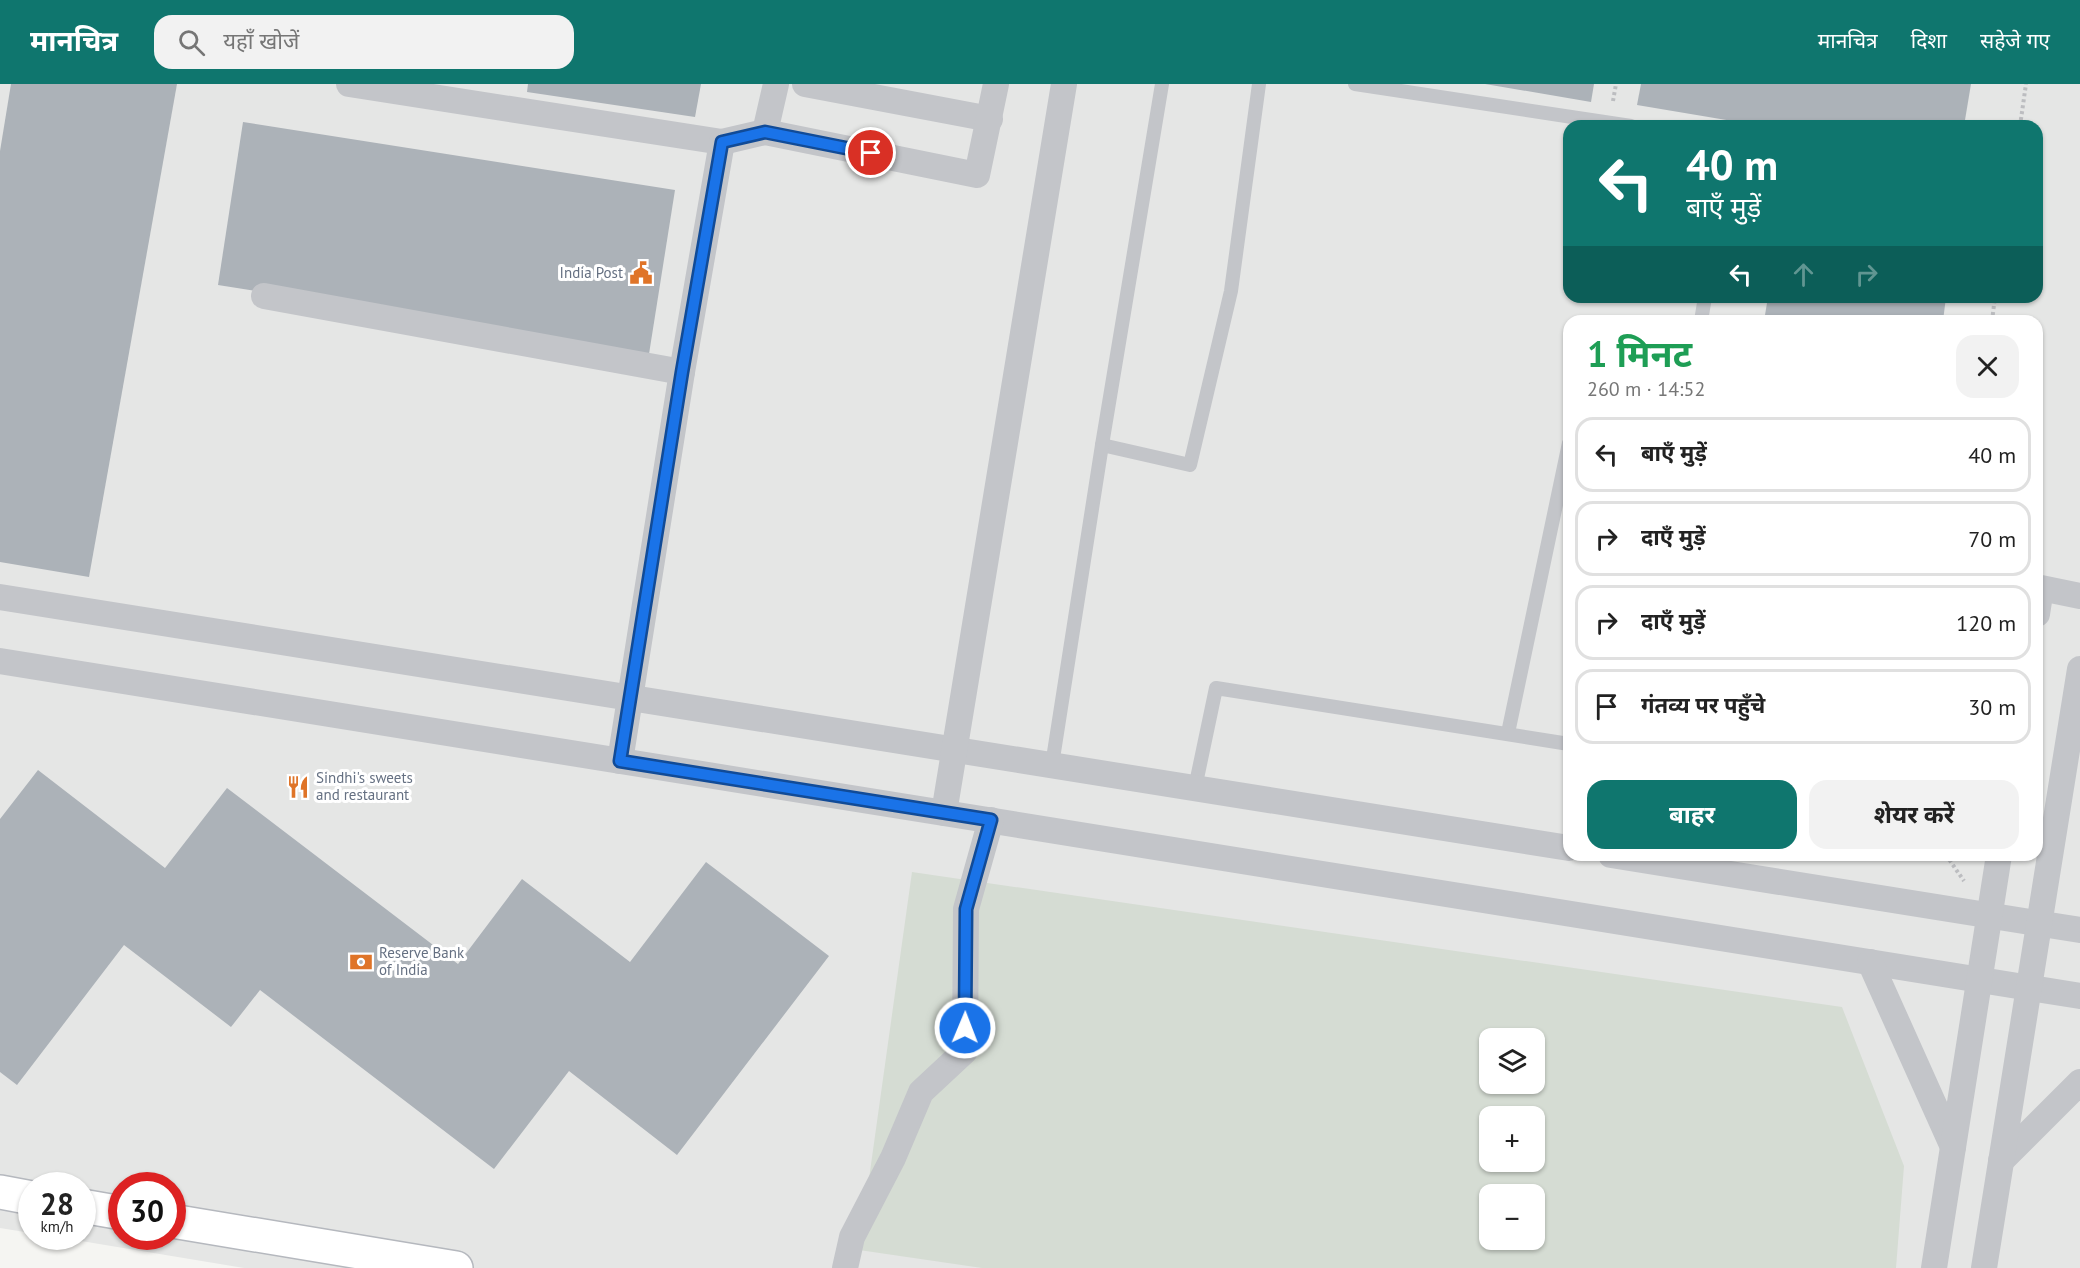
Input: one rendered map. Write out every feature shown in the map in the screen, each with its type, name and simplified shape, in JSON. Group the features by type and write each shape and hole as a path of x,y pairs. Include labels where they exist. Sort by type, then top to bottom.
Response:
{"street":[{"path":"350,84 722,142 765,132 977,175 996,84"},
{"path":"765,132 776,84"},
{"path":"805,84 990,119"},
{"path":"944,813 1064,84"},
{"path":"620,761 682,372 722,142"},
{"path":"264,296 682,372"},
{"path":"2043,588 2080,596"},
{"path":"0,597 1563,847"},
{"path":"0,661 2080,996"},
{"path":"1984,1268 2080,669"},
{"path":"845,1268 852,1237 893,1158 921,1092 964,1051 966,909 991,820"},
{"path":"1651,861 2080,930"},
{"path":"1934,1268 1998,861"},
{"path":"1870,962 1953,1147"},
{"path":"2001,1161 2080,1082"},
{"path":"0,1192 18,1195"},
{"path":"186,1223 456,1268"}],"lane":[{"path":"1052,765 1162,84"},
{"path":"1102,445 1190,465 1231,291 1259,84"},
{"path":"1354,84 1591,120"},
{"path":"1508,733 1563,471"},
{"path":"1195,788 1216,688 1563,743"}],"path":[{"path":"2021,120 2026,84"}],"shaded area":[{"path":"0,84 2080,84 2080,1268 244,1268 135,1250 186,1250 186,1172 108,1172 108,1245 96,1243 96,1172 18,1172 18,1231 0,1228"},
{"path":"912,872 1842,1007 1904,1166 1896,1268 982,1268 859,1250"}],"building":[{"path":"11,84 177,84 89,577 0,562 0,151"},
{"path":"528,84 701,84 695,117 527,92"},
{"path":"1485,84 1594,84 1591,102"},
{"path":"1641,84 1971,84 1965,120 1726,120 1637,105"},
{"path":"243,122 675,190 649,354 218,285"},
{"path":"1767,303 1945,303 1944,315 1765,315"},
{"path":"38,770 165,868 227,788 458,964 522,879 630,962 706,862 829,956 677,1155 569,1071 494,1169 260,990 231,1027 124,945 17,1085 0,1072 0,819"}],"place":[{"name":"India Post","path":"641,273"},
{"name":"Sindhi's sweets and restaurant","path":"298,787"},
{"name":"Reserve Bank of India","path":"361,962"}],"route":[{"path":"871,153 765,132 722,142 682,372 620,761 991,820 966,909 965,1028"}]}
